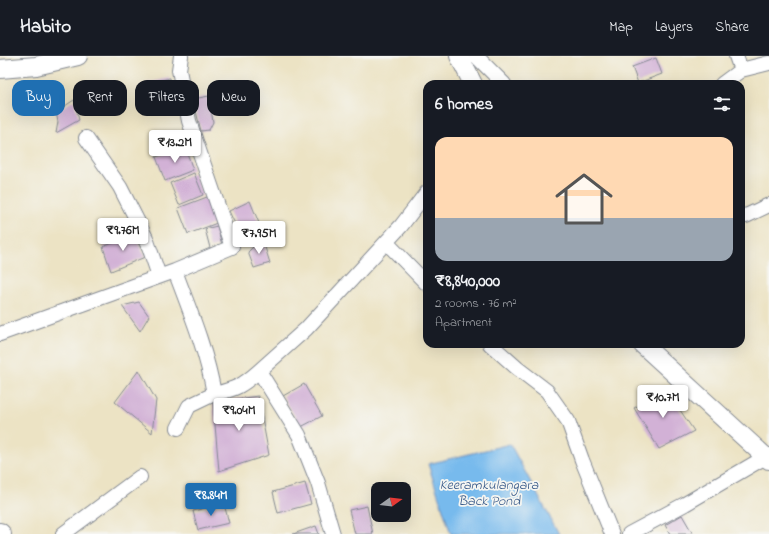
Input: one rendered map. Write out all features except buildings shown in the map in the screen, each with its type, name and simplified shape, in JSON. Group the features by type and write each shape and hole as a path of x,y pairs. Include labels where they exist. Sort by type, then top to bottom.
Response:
{"street":[{"path":"0,69 36,66 78,56"},
{"path":"0,334 175,271 232,247 189,121 179,70 182,56"},
{"path":"459,56 471,80"},
{"path":"476,56 500,80"},
{"path":"736,56 742,70"},
{"path":"728,80 742,70 769,63"},
{"path":"86,138 120,187 146,238 159,276"},
{"path":"178,428 189,406 214,394 232,390 245,384 306,329 401,226 423,197"},
{"path":"745,216 769,205"},
{"path":"386,242 423,280"},
{"path":"175,271 210,371 214,394"},
{"path":"494,348 517,368 547,391 568,421 612,534"},
{"path":"630,534 768,458 646,348"},
{"path":"259,371 299,435 318,483 333,534"},
{"path":"63,534 140,477"}],"water":[{"name":"Keeramkulangara Back Pond","path":"510,444 559,534 451,534 428,464"}]}
